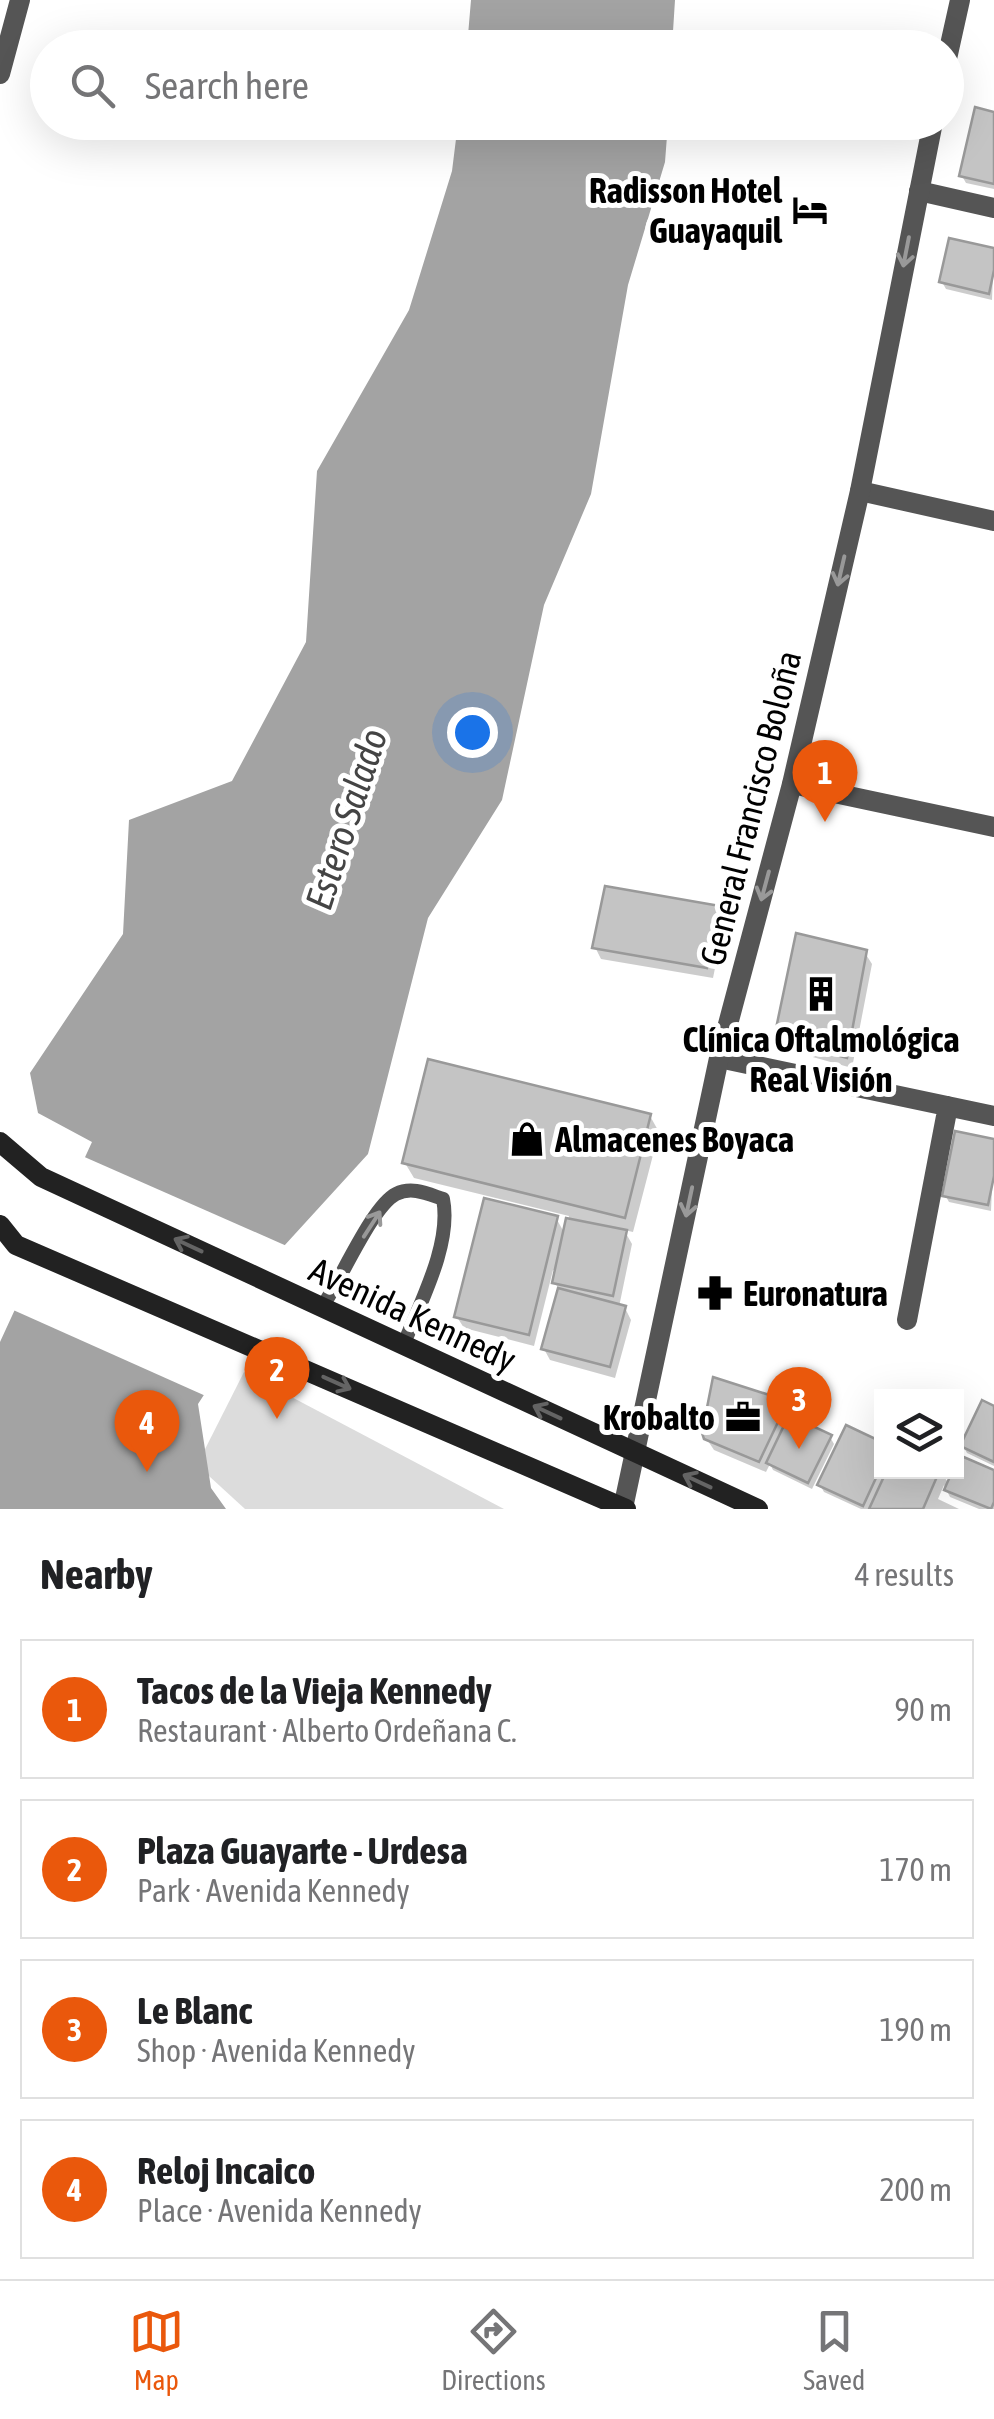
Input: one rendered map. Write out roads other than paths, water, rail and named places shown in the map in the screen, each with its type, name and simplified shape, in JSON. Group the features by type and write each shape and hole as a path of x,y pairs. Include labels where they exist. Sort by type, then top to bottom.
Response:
{"main road":[{"name":"Avenida Kennedy","path":"0,1142 41,1176 758,1509"},
{"path":"0,1225 14,1244 625,1508"}],"street":[{"path":"0,74 20,0"},
{"path":"953,30 960,0"},
{"path":"0,60 11,35"},
{"name":"General Francisco Boloña","path":"625,1508 719,1058 792,784 860,491 930,140"},
{"path":"918,190 994,208"},
{"path":"860,491 994,522"},
{"path":"792,784 994,826"},
{"path":"719,1058 994,1116"},
{"path":"907,1320 948,1106"}],"lane":[{"path":"322,1307 376,1215 396,1194 419,1190 442,1199 446,1216 444,1240 404,1346"}],"water":[{"path":"471,0 675,0 673,30 468,30"},
{"name":"Estero Salado","path":"456,140 667,140 665,162 628,285 591,494 544,605 502,800 428,918 368,1154 284,1246 226,1361 198,1404 211,1488 226,1509 0,1509 0,1342 92,1142 38,1113 30,1073 123,934 129,820 232,781 306,642 317,471 409,310 452,171"}],"place":[{"name":"Radisson Hotel Guayaquil","path":"810,210"},
{"name":"Tacos de la Vieja Kennedy","path":"825,822"},
{"name":"Clínica Oftalmológica Real Visión","path":"821,994"},
{"name":"Almacenes Boyaca","path":"527,1139"},
{"name":"Euronatura","path":"715,1293"},
{"name":"Krobalto","path":"743,1417"},
{"name":"Plaza Guayarte - Urdesa","path":"277,1419"},
{"name":"Le Blanc","path":"799,1449"},
{"name":"Reloj Incaico","path":"147,1472"}]}
